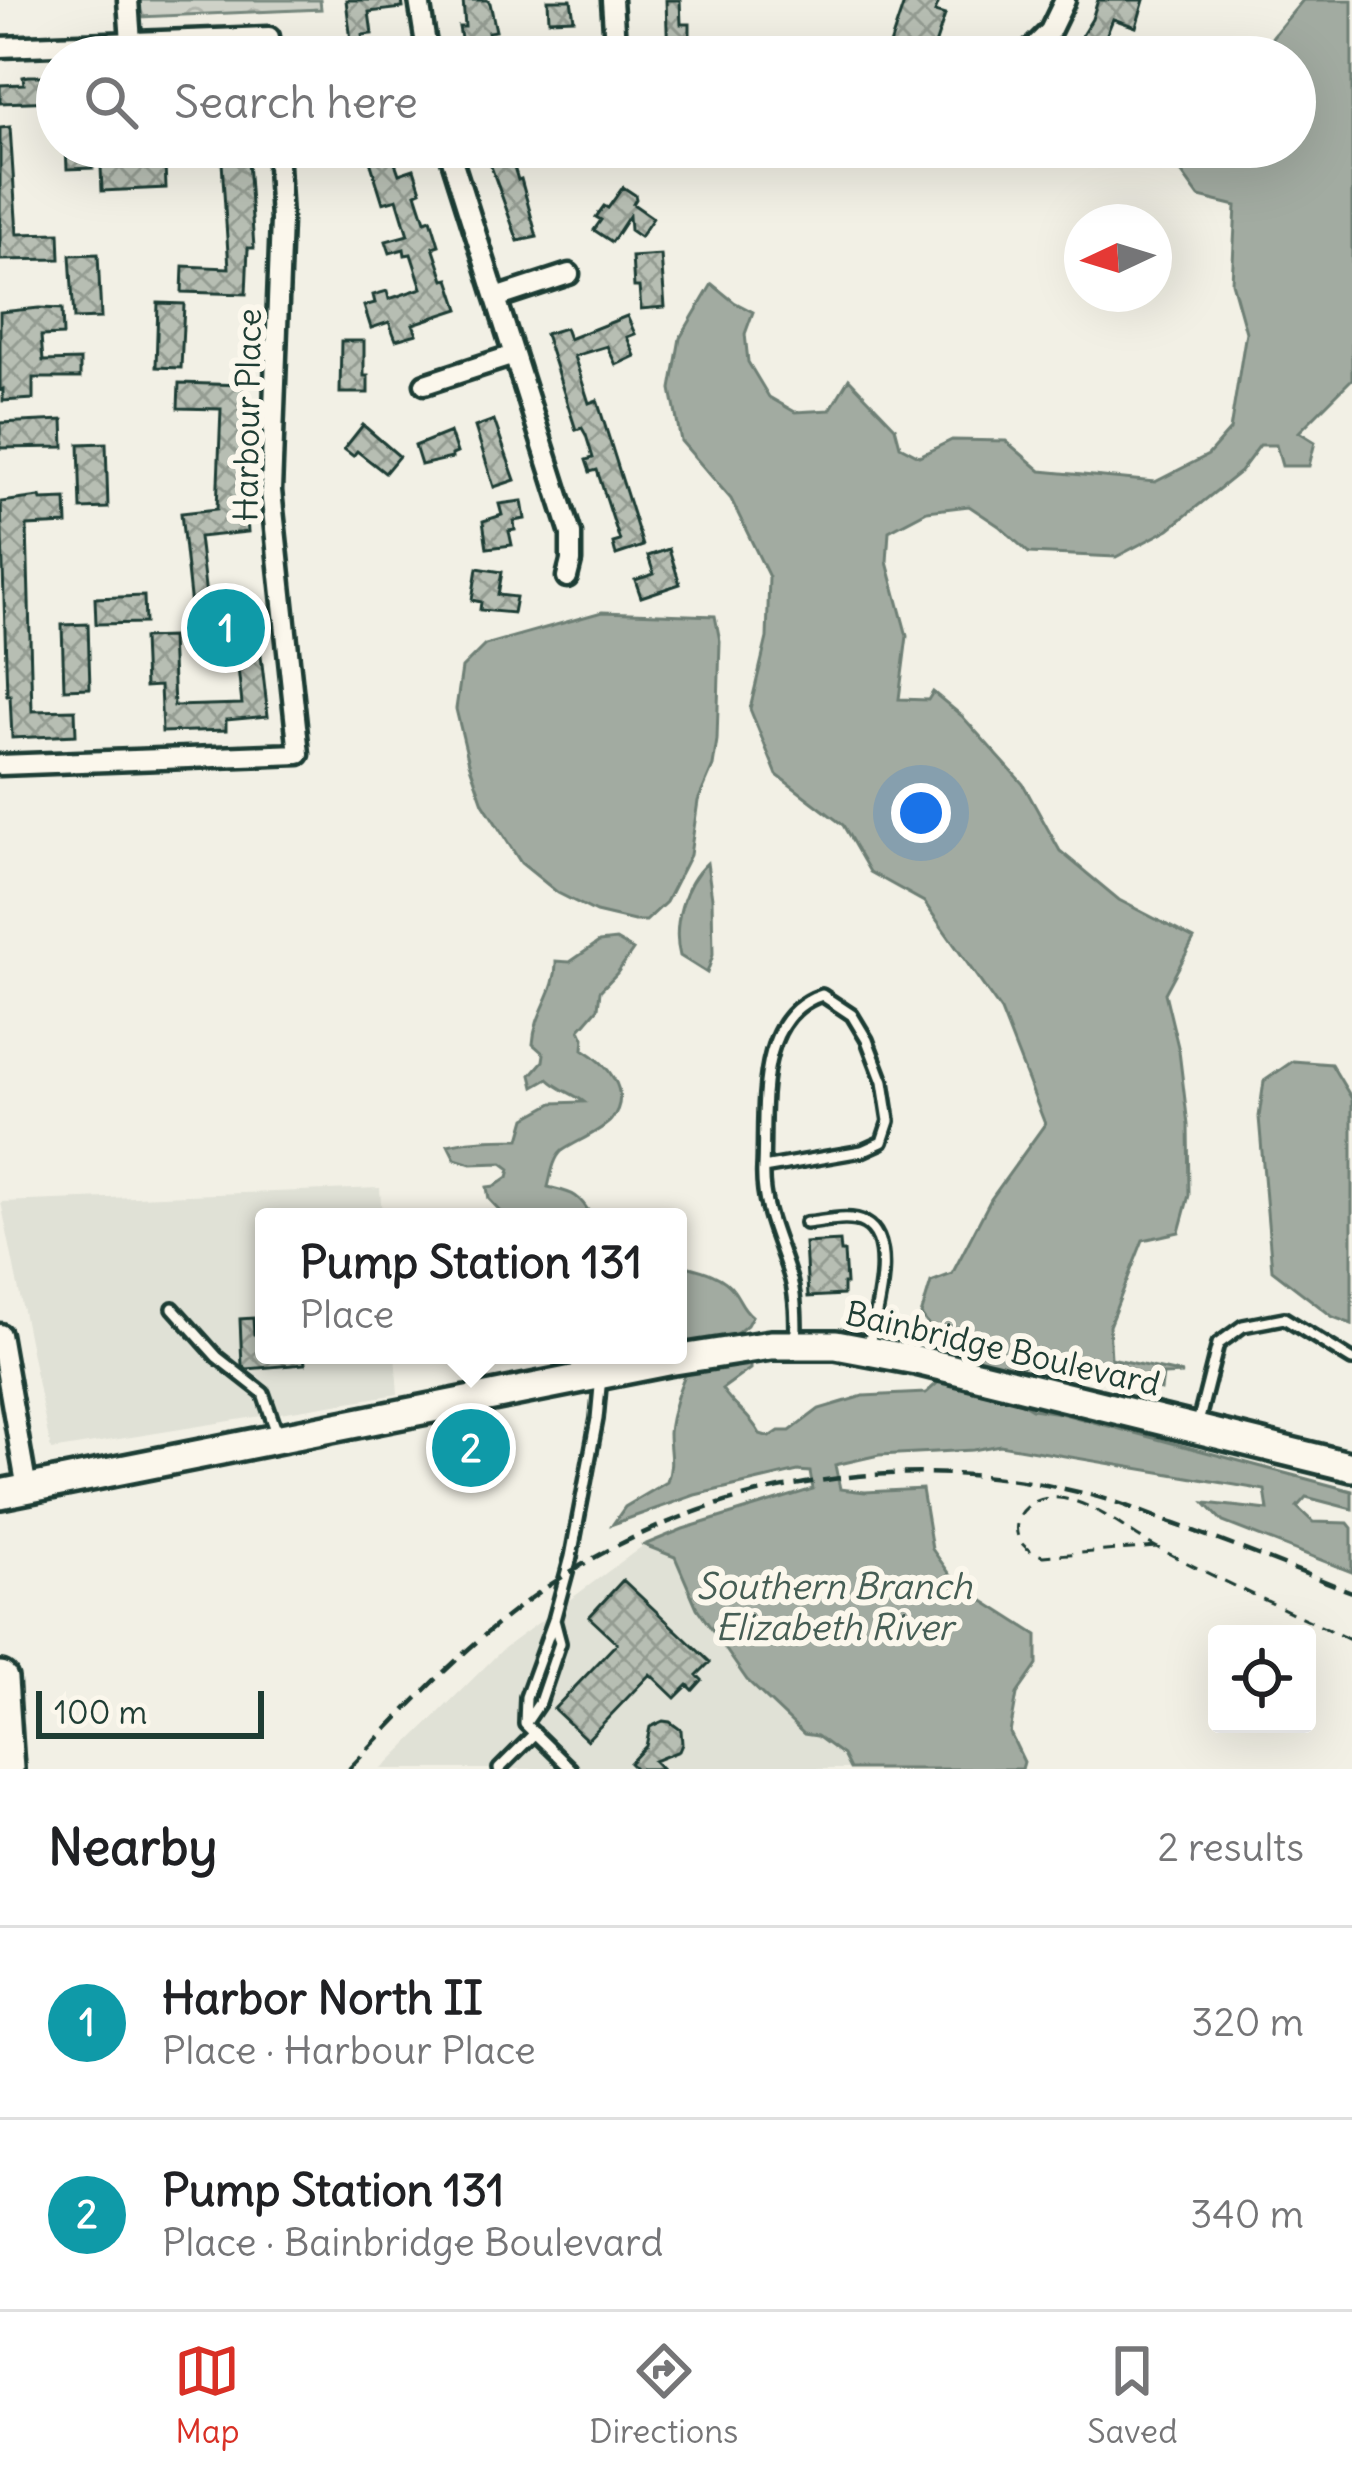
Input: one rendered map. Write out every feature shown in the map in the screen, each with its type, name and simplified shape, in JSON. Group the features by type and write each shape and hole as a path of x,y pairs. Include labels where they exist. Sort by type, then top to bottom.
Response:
{"highway":[{"path":"0,1679 6,1769"}],"main road":[{"name":"Bainbridge Boulevard","path":"687,1358 784,1345 867,1350 1352,1467"},
{"name":"Bainbridge Boulevard","path":"14,1492 655,1364"}],"street":[{"path":"128,0 131,36"},
{"path":"419,0 425,36"},
{"path":"612,0 614,36"},
{"path":"1045,36 1065,0"},
{"path":"0,47 36,46"},
{"name":"Harbour Place","path":"0,765 299,754 271,491 281,220 278,168"},
{"path":"455,168 571,534 572,561 566,578"},
{"path":"496,298 568,274"},
{"path":"425,384 514,355"},
{"path":"0,1334 14,1492"}],"lane":[{"path":"763,1168 862,1151 882,1142 889,1121 883,1082 868,1040 852,1016 822,995 809,999 784,1021 768,1062 763,1168 763,1202 792,1284 796,1311 784,1345"},
{"path":"806,1223 849,1219 863,1221 876,1232 881,1289 867,1350"},
{"path":"173,1307 217,1357 263,1394 280,1441"},
{"path":"1197,1429 1218,1344 1244,1327 1284,1318 1352,1360"},
{"path":"572,1769 525,1724 526,1696 571,1557 602,1376"},
{"path":"499,1769 535,1733"}],"path":[{"path":"1156,1547 1042,1556 1027,1552 1017,1538 1016,1523 1024,1508 1039,1499 1061,1498 1090,1507 1156,1547 1352,1641"}],"shaded area":[{"path":"380,1188 381,1208 255,1208 255,1364 396,1364 398,1394 51,1450 1,1202"},
{"path":"644,1545 675,1557 697,1608 817,1736 843,1755 850,1769 382,1769 504,1648"}],"green space":[{"path":"139,0 320,0 321,9 140,17"}],"water":[{"name":"Southern Branch Elizabeth River","path":"1303,0 1352,0 1352,379 1299,432 1315,442 1309,466 1282,466 1276,445 1260,445 1240,472 1169,529 1116,557 1029,553 969,506 927,511 889,531 887,562 907,636 899,699 928,700 933,692 962,716 1023,784 1060,851 1119,900 1194,939 1165,993 1179,1051 1188,1125 1189,1195 1179,1232 1143,1240 1109,1326 1111,1358 1183,1374 1163,1375 1161,1390 1031,1365 1005,1368 999,1390 1032,1409 1352,1491 1352,1509 1306,1497 1297,1507 1313,1522 1348,1523 1352,1572 1223,1522 1205,1503 1268,1510 1265,1490 1000,1445 879,1455 835,1465 840,1489 922,1489 932,1549 957,1584 1037,1635 1037,1665 1017,1694 1010,1733 1024,1762 1022,1769 850,1769 843,1755 817,1736 804,1734 747,1680 697,1608 675,1557 644,1545 813,1489 810,1472 695,1495 613,1524 625,1507 667,1482 671,1418 689,1368 687,1267 723,1280 752,1316 730,1339 750,1346 750,1369 722,1389 760,1434 770,1437 790,1431 819,1409 863,1396 926,1393 941,1380 949,1352 921,1315 931,1282 952,1274 991,1199 1045,1124 1001,1011 924,902 870,872 843,825 777,775 750,709 767,638 769,577 731,499 681,441 671,389 680,338 712,284 753,312 745,334 748,362 769,397 795,412 830,410 849,379 895,427 900,446 919,456 952,440 1006,441 1041,471 1155,482 1208,455 1230,430 1246,332 1232,282 1236,206 1199,197 1182,168 1316,168 1316,36 1273,36"},
{"path":"602,612 715,616 720,641 717,740 713,766 698,801 690,855 666,902 646,921 596,912 558,893 521,863 483,803 456,709 462,668 485,645"},
{"path":"707,863 713,955 707,973 680,956 677,932 686,894"},
{"path":"616,940 633,950 600,991 598,1008 580,1029 583,1049 614,1079 620,1099 607,1124 559,1154 548,1187 574,1195 586,1208 498,1208 487,1187 508,1177 510,1169 502,1163 471,1164 455,1159 448,1145 520,1139 526,1118 553,1103 584,1102 548,1079 534,1087 531,1075 544,1054 533,1044 556,961 570,962 599,942"},
{"path":"1293,1061 1331,1064 1352,1099 1352,1324 1333,1317 1272,1270 1259,1117 1264,1081"}],"building":[{"path":"346,0 402,0 403,8 369,12 372,34 350,36"},
{"path":"463,0 487,0 496,31 488,32 488,36 461,36 459,27 465,27"},
{"path":"548,0 571,0 574,19 549,20"},
{"path":"666,0 680,0 681,24 690,24 690,36 667,36"},
{"path":"905,0 938,4 935,12 945,15 938,36 893,36"},
{"path":"1098,0 1144,0 1136,27 1113,19 1106,36 1082,36"},
{"path":"23,77 36,77 36,102 0,103 0,85 24,84"},
{"path":"10,127 17,234 59,233 60,259 0,260 0,128"},
{"path":"101,168 165,168 166,188 102,191"},
{"path":"222,168 248,168 254,248 248,248 246,294 182,292 183,266 229,268"},
{"path":"372,168 397,168 399,174 414,169 425,221 431,219 439,245 433,247 459,309 413,324 417,334 396,340 389,322 371,328 364,306 375,303 373,295 387,291 389,299 422,288 411,254 405,255 404,249 390,253 386,241 408,235 397,199 383,203"},
{"path":"492,168 514,168 521,179 537,237 518,241"},
{"path":"623,187 635,195 633,204 653,218 640,237 630,230 629,216 612,242 594,230 601,220 596,217"},
{"path":"98,254 101,318 74,319 70,255"},
{"path":"661,255 665,307 641,309 632,257"},
{"path":"158,303 184,304 181,368 156,367"},
{"path":"62,309 63,335 41,336 43,361 80,360 80,378 33,378 33,399 3,401 0,312"},
{"path":"627,316 635,334 627,337 635,356 616,365 607,346 574,356 589,403 597,400 643,546 616,555 613,543 620,541 597,470 590,472 586,460 593,458 586,435 582,428 576,430 545,334 565,328 569,339"},
{"path":"341,341 364,341 368,393 340,393"},
{"path":"179,383 243,385 243,507 248,532 199,537 208,613 256,612 268,716 226,720 226,730 162,732 160,686 145,687 143,638 171,637 174,706 242,704 235,640 195,644 181,513 217,509 221,409 178,408"},
{"path":"63,420 64,447 0,448 0,423"},
{"path":"494,420 515,480 494,487 475,427"},
{"path":"363,425 399,456 385,473 357,451 353,456 344,449"},
{"path":"450,432 457,453 421,465 415,446"},
{"path":"106,443 108,508 81,509 79,444"},
{"path":"66,499 67,524 27,526 32,711 75,710 76,735 12,738 1,502"},
{"path":"522,501 525,519 514,521 515,530 509,531 512,545 487,548 483,521 502,515 499,504"},
{"path":"669,549 680,584 641,597 635,580 654,574 648,556"},
{"path":"477,568 502,572 498,595 516,597 513,613 480,610 481,602 472,600"},
{"path":"144,596 145,623 96,624 95,598"},
{"path":"88,624 90,688 64,689 62,625"},
{"path":"840,1241 846,1284 843,1295 808,1297 805,1243"},
{"path":"253,1318 255,1364 305,1364 247,1369 242,1365 240,1319"},
{"path":"623,1580 710,1662 697,1675 702,1680 693,1690 688,1685 675,1698 650,1674 587,1740 554,1709 617,1643 589,1617"},
{"path":"663,1721 681,1730 679,1751 654,1761 662,1769 636,1769 630,1763 646,1746 650,1727"}],"railway":[{"path":"349,1769 479,1640 527,1601 592,1559 660,1526 731,1500 804,1483 879,1474 955,1474 1030,1482 1123,1505 1352,1592"}],"place":[{"name":"Harbor North II","path":"226,628"},
{"name":"Pump Station 131","path":"471,1448"}]}
